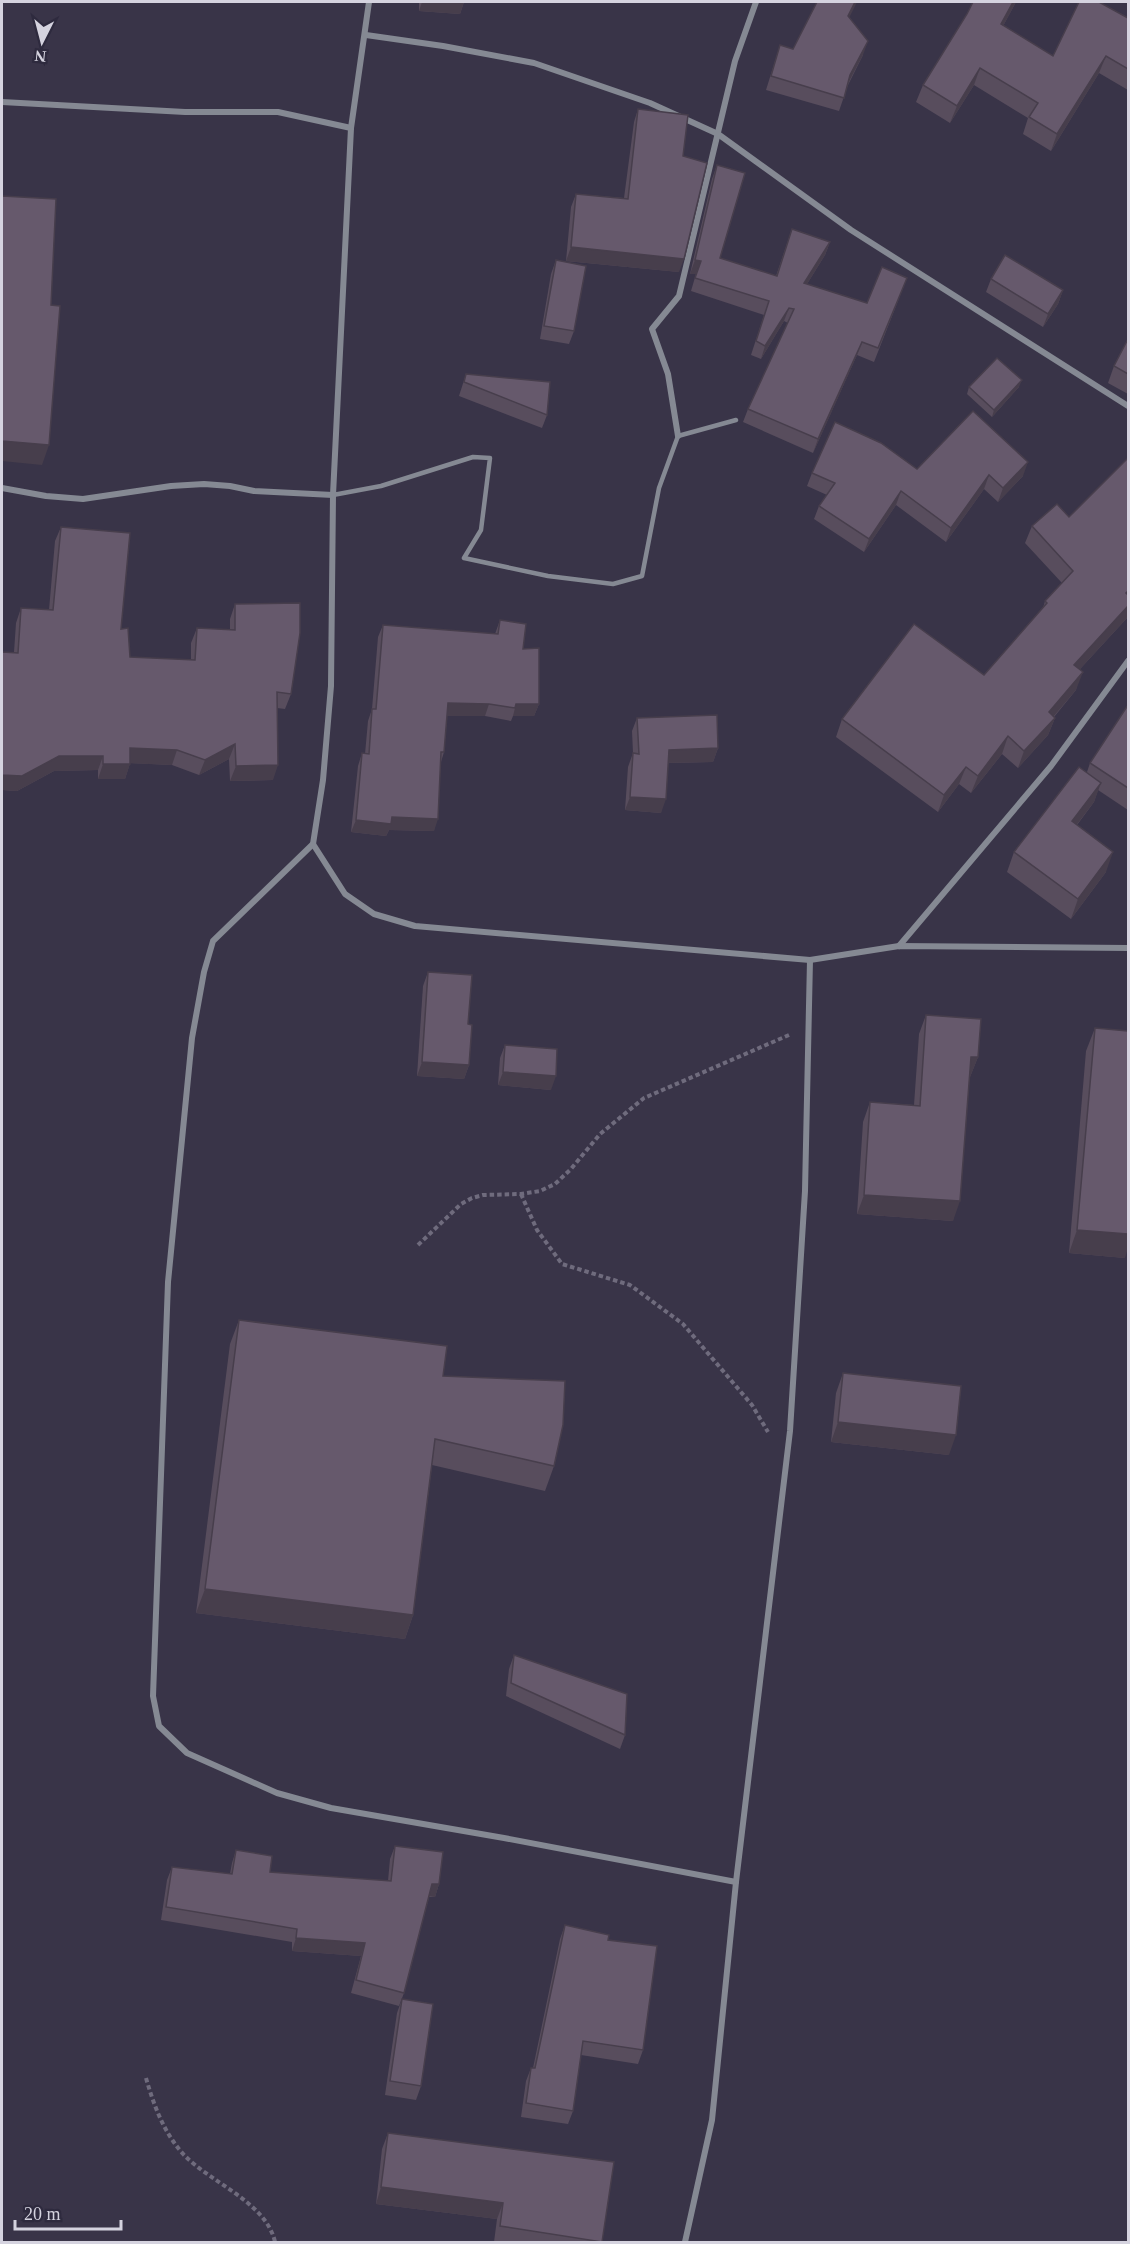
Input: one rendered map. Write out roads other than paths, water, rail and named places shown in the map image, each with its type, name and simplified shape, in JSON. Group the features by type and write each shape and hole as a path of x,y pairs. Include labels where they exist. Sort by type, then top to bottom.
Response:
{"street":[{"path":"369,2 351,128 333,495 331,686 323,780 313,844 213,941 204,972 192,1038 168,1282 153,1696 159,1726 188,1753 277,1793 330,1808 736,1882"},
{"path":"678,436 668,374 652,329 679,296 735,61 756,2"},
{"path":"366,35 443,46 534,63 650,104 718,134 851,230 1128,406"},
{"path":"2,102 185,112 278,112 351,128"},
{"path":"2,488 46,496 83,499 171,486 204,484 254,491 333,495"},
{"path":"899,946 1051,766 1128,661"},
{"path":"313,844 345,894 374,914 415,926 810,960 899,946 1128,948"},
{"path":"685,2242 712,2120 736,1882 787,1462 806,1191 810,960"}],"lane":[{"path":"333,495 381,486 472,457 490,458 481,530 464,558 548,576 614,584 642,576 659,488 678,436 736,420"}]}
